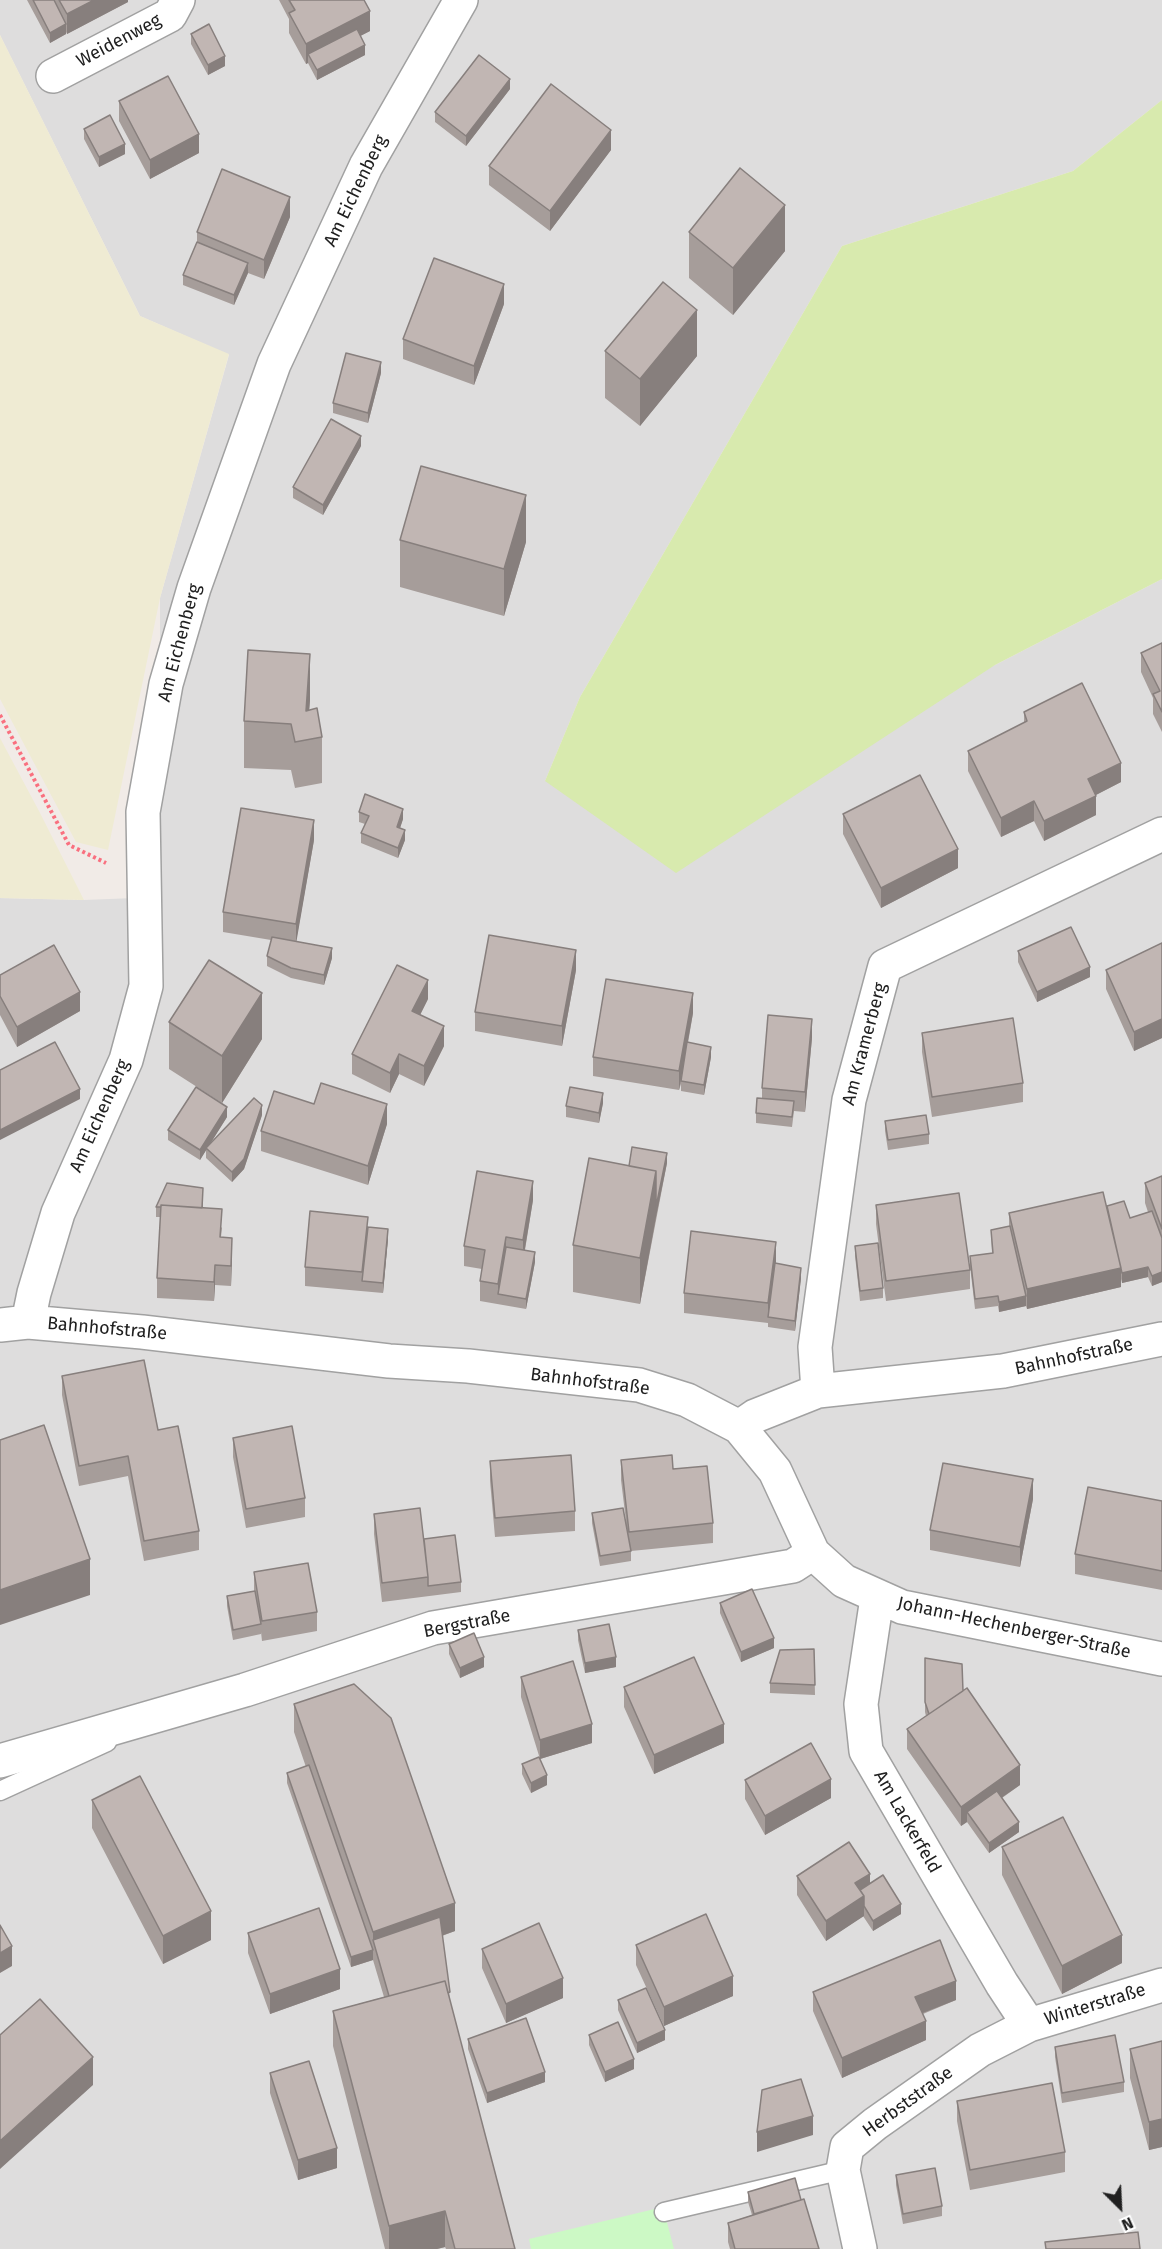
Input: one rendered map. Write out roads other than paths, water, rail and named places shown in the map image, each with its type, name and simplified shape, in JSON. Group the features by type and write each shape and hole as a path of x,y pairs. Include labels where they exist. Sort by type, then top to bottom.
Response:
{"street":[{"name":"Weidenweg","path":"53,76 170,15 178,0"},
{"name":"Am Eichenberg","path":"14,1323 34,1293 58,1213 126,1060 146,986 143,812 166,684 198,576 274,364 366,166 450,6"},
{"name":"Am Kramerberg","path":"818,1391 815,1347 849,1100 885,966 1162,834"},
{"name":"Bahnhofstraße","path":"14,1323 639,1384 687,1400 739,1427 755,1416 818,1391 1003,1371 1162,1339"},
{"name":"Johann-Hechenberger-Straße","path":"739,1427 775,1471 813,1553 844,1581 877,1598 902,1607 1162,1659"},
{"name":"Bergstraße","path":"0,1761 27,1751 245,1690 433,1628 793,1566 813,1553"},
{"name":"Am Lackerfeld","path":"877,1598 861,1704 866,1751 1002,1984 1029,2025"},
{"name":"Winterstraße","path":"1029,2025 1162,1985"},
{"name":"Herbststraße","path":"843,2170 847,2147 875,2124 980,2050 1029,2025"},
{"path":"843,2170 860,2249"}],"lane":[{"name":"Bergstraße","path":"0,1791 101,1746 126,1725"},
{"path":"664,2212 843,2170"}]}
